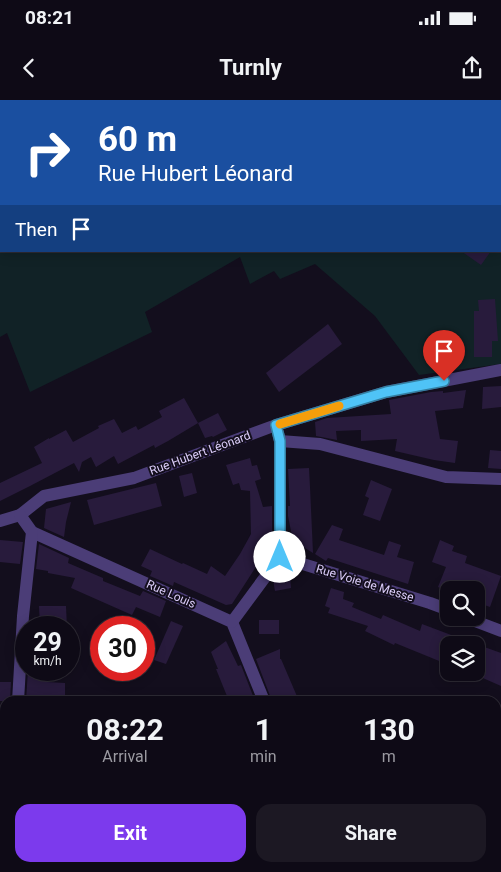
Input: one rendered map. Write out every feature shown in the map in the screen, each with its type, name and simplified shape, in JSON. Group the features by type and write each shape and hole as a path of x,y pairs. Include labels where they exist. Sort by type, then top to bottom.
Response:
{"street":[{"name":"Rue Hubert Léonard","path":"20,516 44,496 134,478 276,425 386,392 501,370"},
{"path":"262,696 232,622 280,557 280,441 276,425"},
{"path":"280,441 320,444 446,477 501,479"},
{"path":"0,521 20,516 32,532 23,616 18,696"},
{"name":"Rue Louis","path":"32,532 232,622"},
{"name":"Rue Voie de Messe","path":"280,557 440,607"},
{"path":"485,625 501,631"}],"shaded area":[{"path":"0,252 501,252 501,364 419,375 375,316 315,264 280,279 274,271 250,284 240,257 145,312 152,332 30,392 7,333 0,337"}],"building":[{"path":"462,252 490,252 481,265"},
{"path":"495,299 498,341 492,341 492,357 474,357 474,311 479,311 478,300"},
{"path":"328,324 342,344 279,392 266,373"},
{"path":"501,386 501,407 482,409 483,387"},
{"path":"466,390 463,408 435,411 440,439 458,441 455,463 395,451 397,439 361,441 361,430 336,431 337,440 316,436 315,422 327,418 391,414 389,400 431,392 443,391 443,393"},
{"path":"184,398 198,423 168,441 155,448 154,445 118,464 114,456 96,467 91,457 82,462 79,472 74,463 0,501 0,483 42,463 34,447 49,438 66,430 73,442 99,428 98,426 114,419 122,433 136,426 138,430 162,417 159,411"},
{"path":"218,413 227,430 213,437 205,438 198,423"},
{"path":"490,450 501,451 501,469 488,468"},
{"path":"250,458 252,466 257,465 261,479 255,481 263,507 272,506 272,542 232,604 226,605 174,582 173,586 150,576 152,571 141,566 150,549 207,574 211,566 225,576 251,534 250,491 241,490 239,483 233,485 226,465"},
{"path":"309,468 313,553 300,545 294,546 288,516 288,506 290,506 288,469"},
{"path":"192,473 197,493 184,497 179,476"},
{"path":"371,480 392,489 380,521 363,515 369,498 365,496"},
{"path":"156,483 162,506 94,525 87,500"},
{"path":"71,502 64,537 44,528 46,509"},
{"path":"332,525 343,529 339,540 384,555 389,541 401,545 397,557 414,562 408,584 328,558 326,561 315,554"},
{"path":"0,540 23,542 20,564 0,562"},
{"path":"440,540 454,546 452,551 467,556 465,563 501,576 490,607 485,605 485,581 440,581 446,567 432,562"},
{"path":"39,544 69,558 68,563 103,578 103,581 140,596 143,591 166,601 160,617 136,607 132,615 71,588 75,578 36,569"},
{"path":"290,574 291,588 275,591 273,580 276,576"},
{"path":"331,588 344,592 343,599 354,603 352,607 381,619 383,615 420,631 422,624 454,636 440,636 440,661 395,643 394,645 365,631 368,626 328,613 330,608 325,606"},
{"path":"39,606 66,606 66,616 39,616"},
{"path":"259,620 279,620 279,634 259,634"},
{"path":"171,621 183,626 166,664 155,660"},
{"path":"226,641 238,666 241,665 253,696 227,696 211,652"},
{"path":"485,647 501,653 501,686 485,679"},
{"path":"280,649 280,659 297,696 270,696 256,659"},
{"path":"27,681 65,683 65,696 26,696"},
{"path":"0,682 11,682 10,696 0,696"}],"slow traffic":[{"path":"280,424 339,406"}],"route":[{"path":"280,557 280,441 276,425 386,392 444,381"}]}
